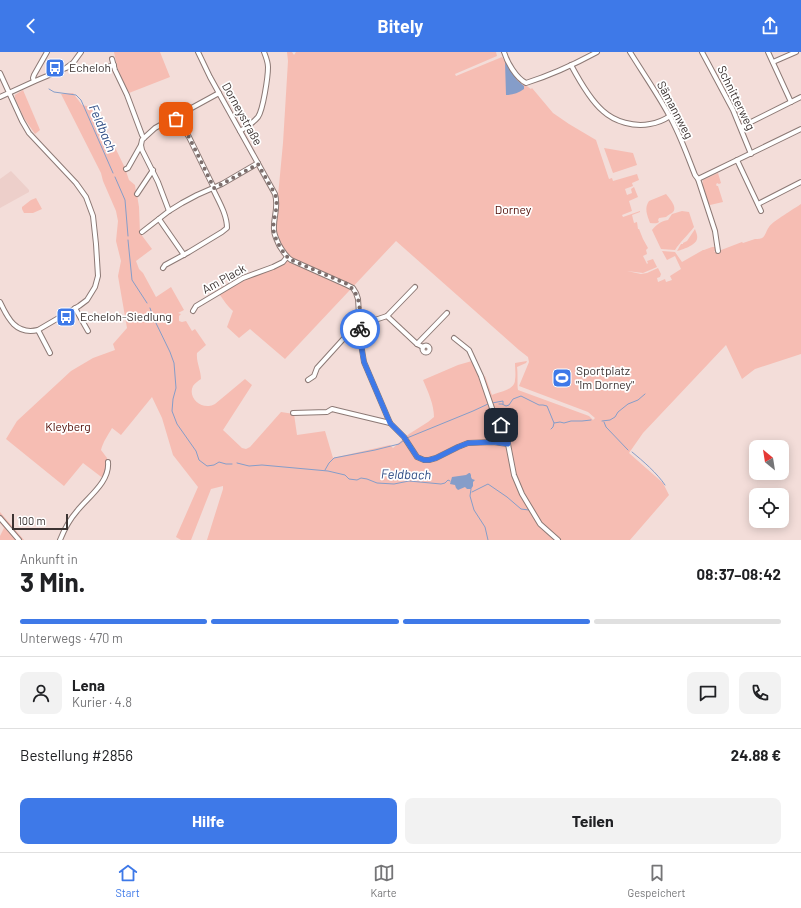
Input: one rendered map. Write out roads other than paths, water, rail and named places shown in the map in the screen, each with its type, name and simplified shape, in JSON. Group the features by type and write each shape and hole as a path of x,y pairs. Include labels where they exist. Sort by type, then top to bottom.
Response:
{"street":[{"path":"34,81 34,75 47,52"},
{"path":"0,97 69,66 76,60 81,52"},
{"name":"Dorneystraße","path":"198,52 275,194 277,204 274,233 283,253 287,257"},
{"path":"240,130 252,123 261,111 268,75 268,66 264,52"},
{"path":"504,52 517,75 526,82 548,75 597,52"},
{"name":"Sämannweg","path":"630,52 670,116 680,138 698,179 715,231 718,251"},
{"name":"Schnitterweg","path":"702,52 733,110 751,154"},
{"path":"768,52 791,102"},
{"path":"773,62 796,52"},
{"path":"112,59 144,138"},
{"path":"104,68 114,65"},
{"path":"571,65 596,104 602,111 611,117 622,122 649,124 661,121 670,116"},
{"path":"0,73 29,133 76,183 83,192 90,206 93,216 96,242 98,276 95,287 87,300 38,330 34,331 20,329 14,325 8,318 0,302"},
{"path":"126,169 128,168 144,138 155,128 219,93"},
{"path":"741,127 801,97"},
{"path":"163,268 164,265 184,255 227,228 227,222 213,188 189,137 175,117"},
{"path":"698,179 801,129"},
{"path":"141,145 142,150 153,170 169,211"},
{"path":"738,160 761,211"},
{"path":"142,232 169,211 258,164"},
{"path":"137,194 153,170"},
{"path":"758,204 801,182"},
{"path":"159,219 184,255"},
{"path":"287,257 347,284 356,292 358,298 361,344 364,362 390,423 405,439 417,457 424,460 429,460 468,443 494,442 508,444"},
{"name":"Am Plack","path":"193,311 196,306 233,283 283,262 287,257"},
{"path":"308,380 314,376 317,368 356,325 387,316 415,287"},
{"path":"75,308 88,331"},
{"path":"417,344 447,313"},
{"path":"387,316 417,344 423,347"},
{"path":"38,330 50,354"},
{"path":"454,338 469,350 495,417 508,434 508,444 514,475 522,494 540,524 558,540"},
{"path":"293,413 327,412 332,409 390,423"},
{"path":"60,540 76,511 101,484 107,474 108,462"},
{"path":"0,518 19,540"}],"water":[{"path":"505,62 517,80 524,86 524,89 518,93 506,95"},
{"path":"469,473 472,479 475,480 471,489 467,489 465,487 458,490 455,485 450,484 452,477 466,475"}],"waterway":[{"name":"Feldbach","path":"49,89 54,92 76,95 81,100 113,173"},
{"name":"Feldbach","path":"115,177 125,200 128,236"},
{"name":"Feldbach","path":"128,240 132,280 147,303"},
{"name":"Feldbach","path":"150,308 174,363 176,388 172,411 177,424 196,451 199,460 207,466 214,465 219,462 232,464"},
{"path":"602,421 610,420 615,417 618,412 628,404 638,400 645,394"},
{"path":"499,404 506,406 509,405 513,399 521,396 539,405 547,406 554,423 591,420"},
{"path":"492,403 503,401 503,404"},
{"path":"407,438 488,404"},
{"path":"604,422 606,427 628,450"},
{"path":"551,429 554,423"},
{"path":"325,470 334,458 399,444 404,440"},
{"path":"632,452 645,463 665,485"},
{"name":"Feldbach","path":"237,463 249,466 262,465 328,471 345,475 349,479 357,480 361,478 377,483 394,484 409,481 441,484 448,480 450,481"},
{"path":"472,492 488,484 521,509 529,510"},
{"name":"Feldbach","path":"471,489 470,496 474,510 485,527 488,540"}],"place":[{"name":"Echeloh","path":"55,68"},
{"name":"Echeloh-Siedlung","path":"66,317"},
{"name":"Sportplatz \"Im Dorney\"","path":"562,378"}],"park label":[{"name":"Dorney","path":"513,210"},
{"name":"Kleyberg","path":"68,427"}]}
